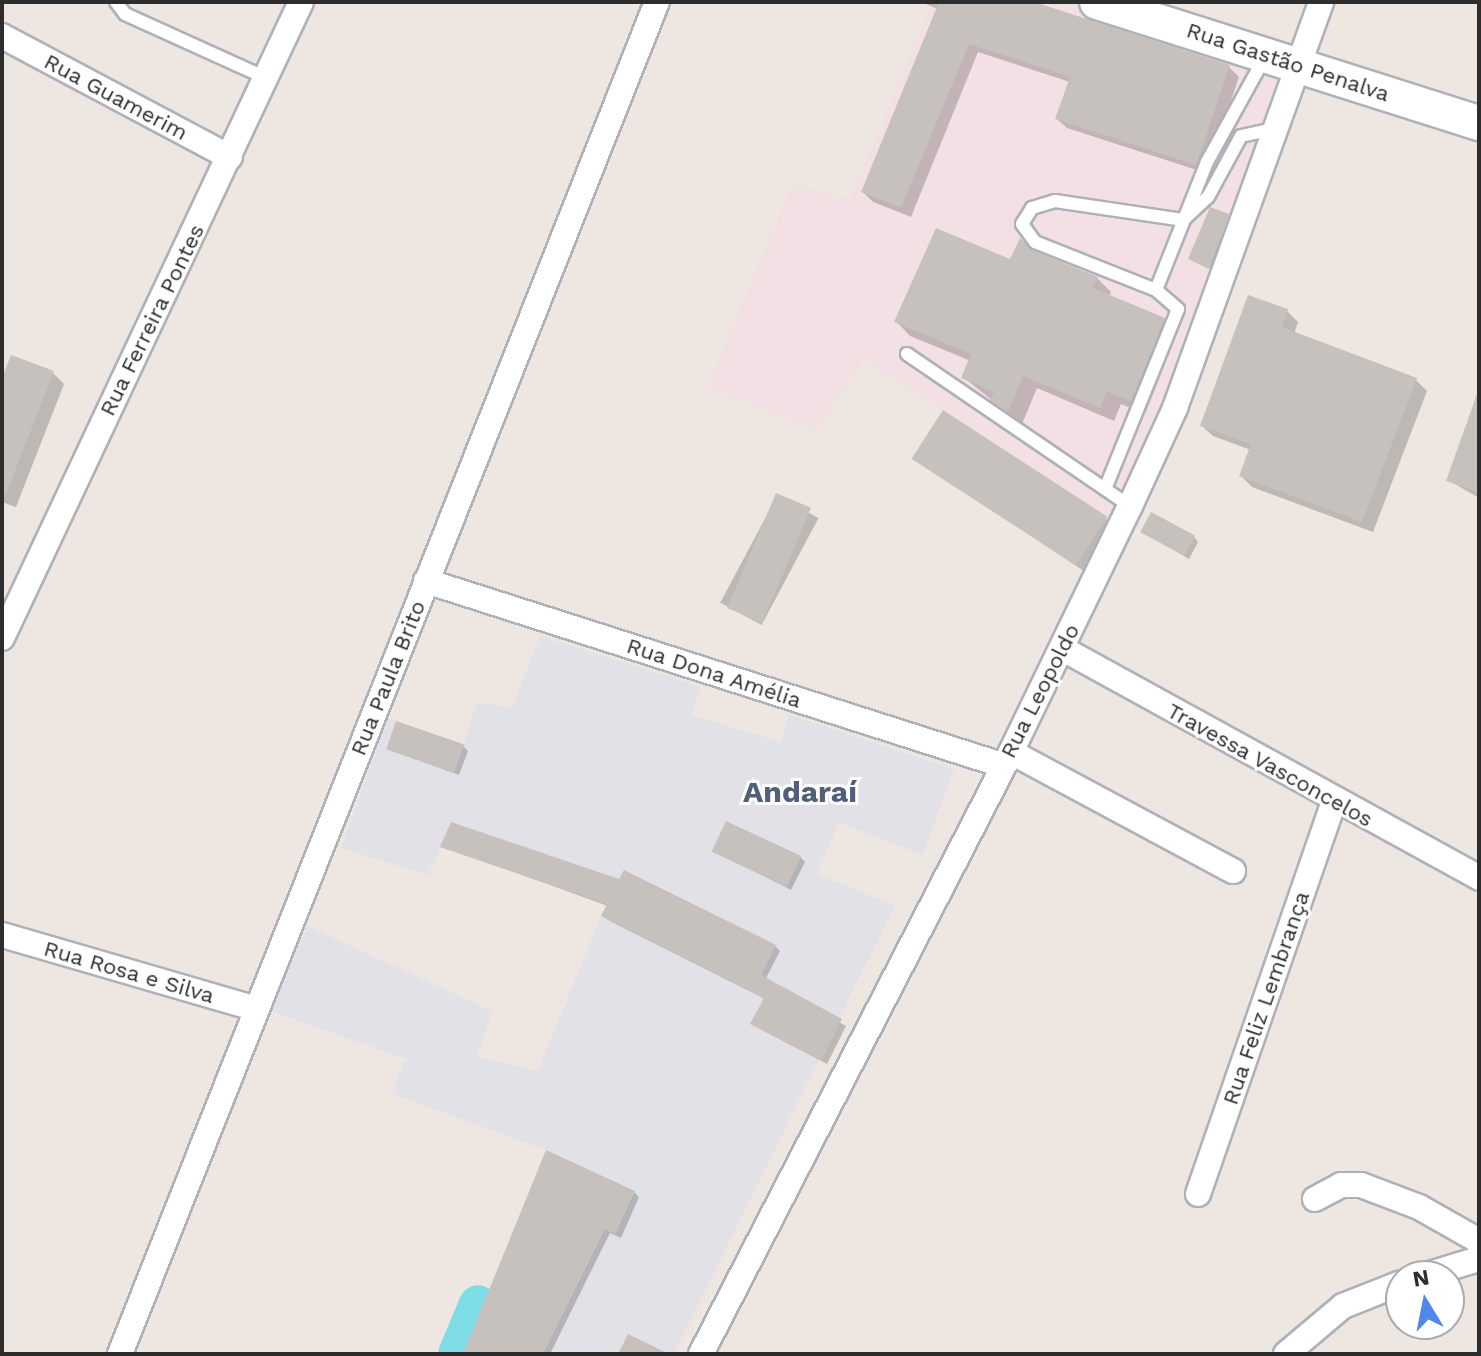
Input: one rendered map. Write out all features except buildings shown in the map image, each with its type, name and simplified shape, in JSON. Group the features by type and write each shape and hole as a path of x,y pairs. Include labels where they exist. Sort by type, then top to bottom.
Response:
{"street":[{"name":"Rua Ferreira Pontes","path":"2,638 301,2"},
{"name":"Rua Paula Brito","path":"120,1354 657,2"},
{"name":"Rua Gastão Penalva","path":"1097,2 1479,123"},
{"name":"Rua Leopoldo","path":"701,1354 1063,649 1175,408 1275,129 1282,60 1321,2"},
{"name":"Rua Guamerim","path":"2,36 230,157"},
{"name":"Rua Dona Amélia","path":"426,581 1006,759 1233,871"},
{"name":"Travessa Vasconcelos","path":"1063,649 1334,802 1479,878"},
{"name":"Rua Feliz Lembrança","path":"1198,1194 1334,802"},
{"name":"Rua Rosa e Silva","path":"2,935 256,1009"},
{"path":"1315,1199 1341,1185 1361,1185 1419,1207 1479,1241"},
{"path":"1286,1354 1343,1306 1385,1289"}],"lane":[{"path":"116,2 125,14 266,78"},
{"path":"1156,290 1207,162 1282,60"},
{"path":"1183,220 1208,197 1241,136 1275,129"},
{"path":"1105,489 1178,309 1156,290 1035,242 1022,224 1032,208 1055,201 1183,220"},
{"path":"907,354 1130,506"}],"shaded area":[{"path":"923,2 1070,2 1290,71 1169,404 1107,517 863,359 817,430 707,387 792,185 850,200 931,5"},
{"path":"540,636 701,687 691,715 781,742 789,715 954,769 923,855 839,822 817,874 895,906 674,1354 463,1354 546,1150 391,1093 406,1059 271,1011 307,926 492,1011 477,1057 538,1071 606,904 441,847 428,875 341,848 388,718 464,744 477,702 512,708"}],"waterway":[{"path":"457,1354 478,1304"}],"district":[{"name":"Andaraí","path":"800,792"}]}
